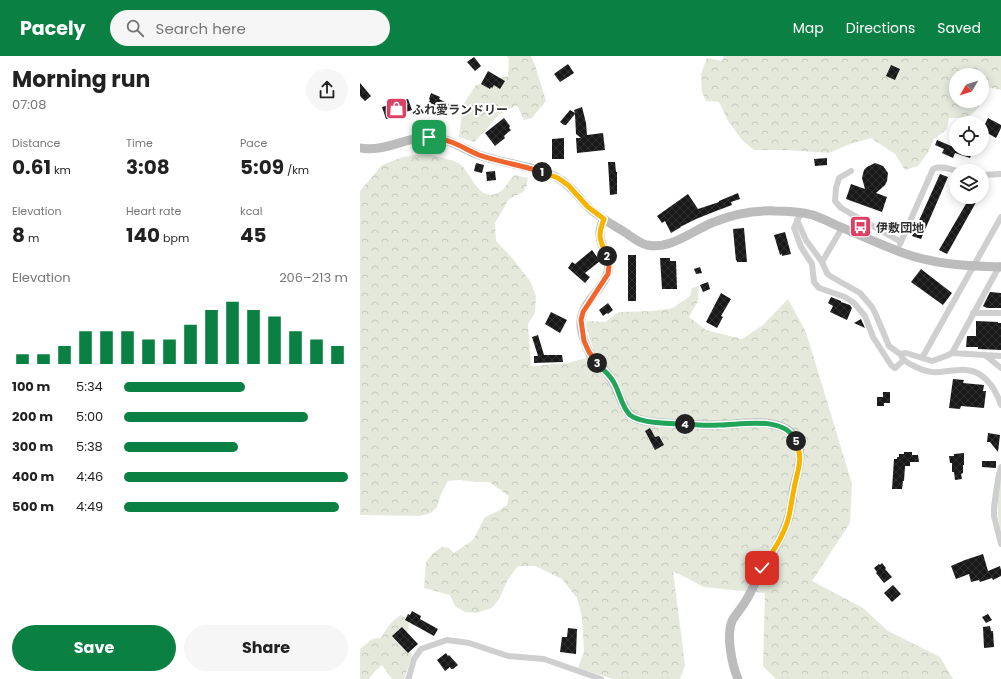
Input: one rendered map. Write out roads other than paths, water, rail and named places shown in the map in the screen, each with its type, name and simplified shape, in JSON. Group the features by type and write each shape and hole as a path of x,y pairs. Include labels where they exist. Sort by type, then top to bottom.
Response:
{"street":[{"path":"360,148 385,148 418,138 429,137 451,142 477,154 493,159 532,168 558,178 568,185 588,207 604,219 646,245 655,246 674,242 713,222 741,213 766,210 799,217 813,215 898,251 931,261 959,266 1000,266 952,353"},
{"path":"898,251 933,169 936,167 949,169"},
{"path":"851,171 839,178 836,188 835,201 841,208 901,242"},
{"path":"989,175 1001,174"},
{"path":"799,217 806,240 822,262 827,273 860,293 872,307 889,346 900,354 903,361 926,372 938,373 960,370 972,371 981,375 988,380 997,394 1001,405"},
{"path":"799,217 794,228 801,247 812,264 814,282 819,288 845,297 854,303 865,316 873,337 891,365 895,368 903,361"},
{"path":"922,358 1001,217"},
{"path":"604,219 599,232 600,240 608,257 608,274 583,312 581,320 584,341 589,352 594,360 613,381 624,407 631,415 638,419 652,422 718,425 767,423 783,427 794,436 798,445 800,459 789,518 776,548 762,568 746,601 732,622 730,645 738,679"},
{"path":"822,262 842,228"},
{"path":"973,313 1001,313"},
{"path":"900,354 906,353 932,361 952,353 1001,356"},
{"path":"985,355 1001,368"},
{"path":"1001,466 994,507 994,516 1001,544"},
{"path":"408,679 414,659 421,649 447,640 470,643 508,656 544,659 601,679"}],"place":[{"name":"ふれ愛ランドリー","path":"397,109"},
{"name":"伊敷団地","path":"861,227"}]}
